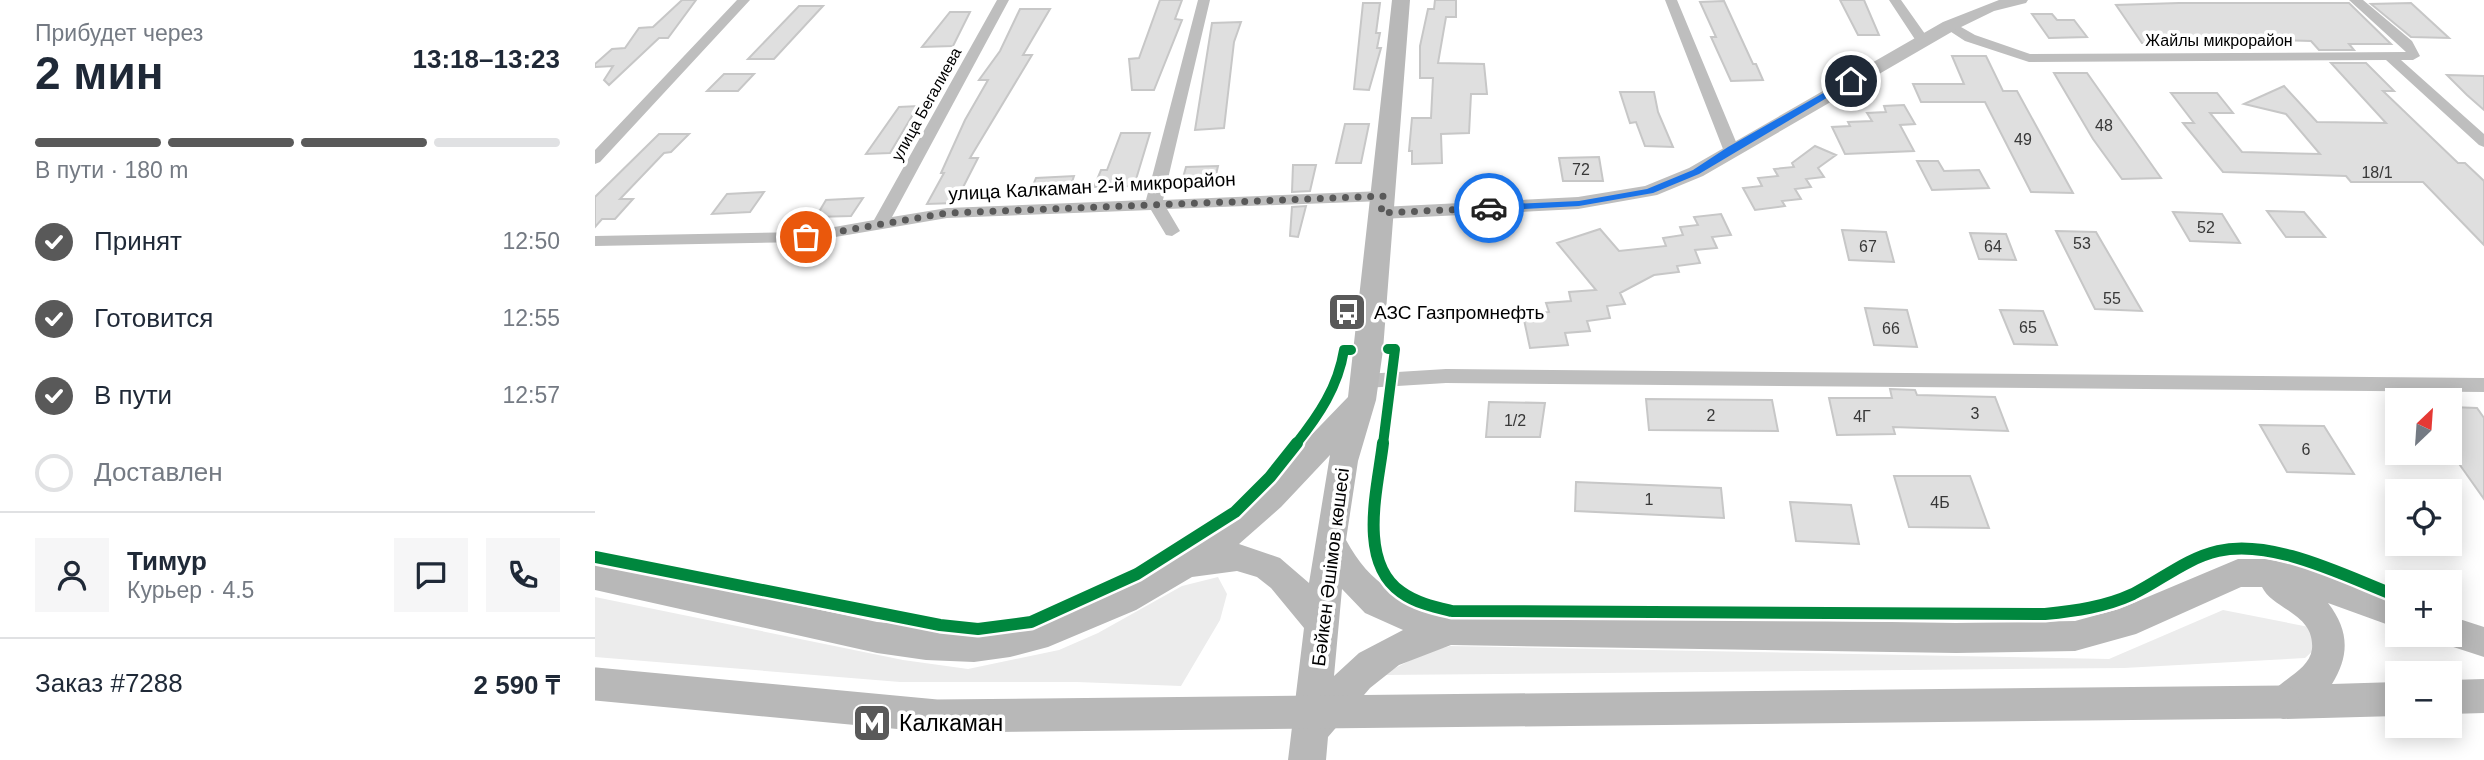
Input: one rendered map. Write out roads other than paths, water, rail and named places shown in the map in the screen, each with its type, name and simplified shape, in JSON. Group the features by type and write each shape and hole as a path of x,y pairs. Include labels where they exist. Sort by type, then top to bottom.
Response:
{"main road":[{"name":"Бәйкен Әшімов көшесі","path":"1309,745 1330,540 1343,461 1364,390 1401,0"},
{"path":"1172,572 1257,510 1364,390"},
{"path":"1330,540 1341,563 1382,608 1451,630"},
{"path":"595,576 893,640 974,646 1024,638 1086,617 1172,572 1212,558 1251,558 1270,566 1285,577 1321,624"},
{"path":"2238,573 2273,582 2298,594 2316,610 2328,634 2328,653 2319,673 2283,702"},
{"path":"1309,745 1344,688 1382,655 1409,641 1451,630 1956,638 2075,636 2124,623 2238,573 2267,573 2306,581 2385,609"},
{"path":"2462,635 2484,642"},
{"path":"595,684 936,716 2385,699"},
{"path":"2462,697 2484,696"}],"street":[{"path":"595,159 744,0"},
{"name":"улица Бегалиева","path":"880,225 1003,0"},
{"path":"1172,231 1154,202 1205,0"},
{"path":"1671,0 1731,149"},
{"path":"1895,0 1923,41"},
{"path":"1382,204 1579,204 1650,191 1696,172 1731,149 1949,26 1989,7 2020,0"},
{"path":"2355,0 2413,51 2413,56 2391,58"},
{"name":"Жайлы микрорайон","path":"1949,26 1970,38 2029,58 2391,58"},
{"path":"2391,58 2484,142"},
{"name":"улица Калкаман 2-й микрорайон","path":"595,241 806,237 947,213 1154,202 1382,204"},
{"path":"1364,390 1446,376 2484,385"}],"place":[{"name":"АЗС Газпромнефть","path":"1347,312"},
{"name":"Калкаман","path":"872,723"}]}
